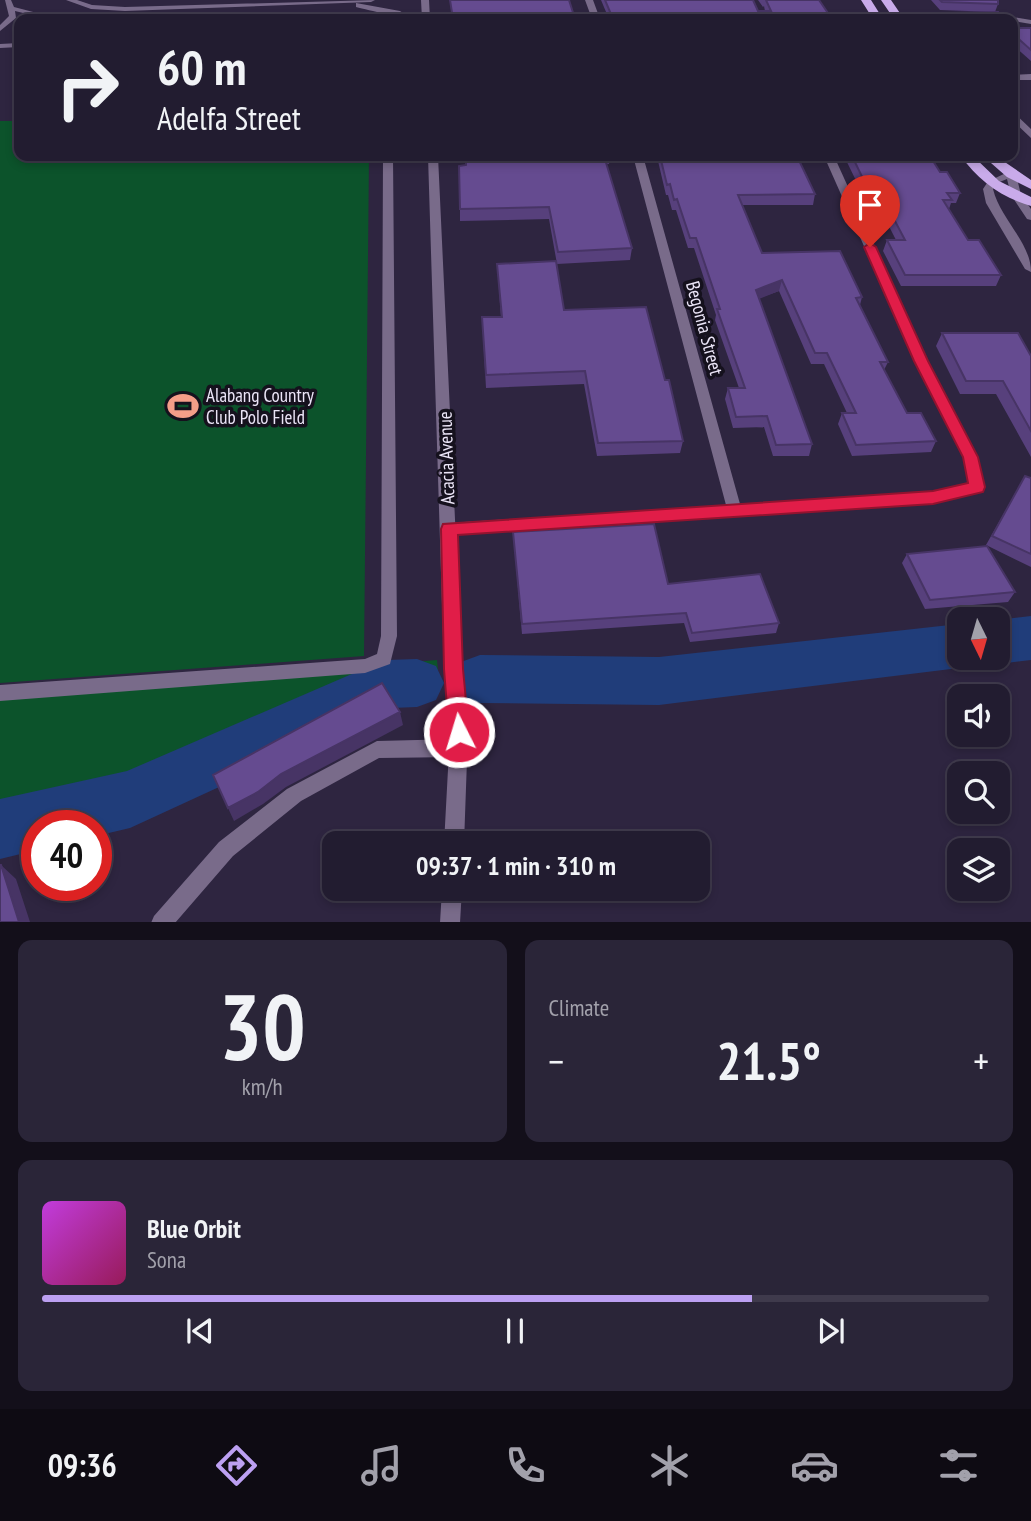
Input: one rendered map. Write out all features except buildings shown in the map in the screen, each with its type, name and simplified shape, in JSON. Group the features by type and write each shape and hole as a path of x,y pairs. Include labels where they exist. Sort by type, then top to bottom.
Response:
{"main road":[{"path":"970,161 974,168 992,182 1031,202"},
{"path":"970,161 988,195"},
{"path":"995,161 1031,186"}],"street":[{"path":"70,0 91,7 125,9 371,0"},
{"path":"339,2 399,14"},
{"path":"7,3 41,14"},
{"path":"1,25 13,16 7,3"},
{"path":"959,14 987,14"},
{"path":"1018,121 1031,135"},
{"path":"0,694 365,666 384,659 389,636 388,161"},
{"name":"Acacia Avenue","path":"433,161 458,740 454,831"},
{"name":"Begonia Street","path":"639,161 735,511"},
{"path":"449,529 933,497 977,487 971,457 921,361 831,161"},
{"path":"1031,217 1016,195 1011,174 992,182 988,195 1031,270"},
{"path":"161,922 226,849 294,795 377,750 458,740"},
{"path":"450,922 451,901"}],"green space":[{"name":"Alabang Country Club Polo Field","path":"0,121 14,121 14,161 369,161 364,656 0,683"},
{"path":"437,660 440,691 382,695 364,690 126,794 54,810 21,810 21,817 0,822 0,699"}],"waterway":[{"path":"1010,641 1031,638"},
{"path":"480,679 659,681 947,647"},
{"path":"0,829 130,799 387,684 417,683"}],"place":[{"name":"Alabang Country Club Polo Field","path":"183,406"}],"route":[{"path":"459,732 453,669 449,529 933,497 977,487 971,457 921,361 870,247"}]}
